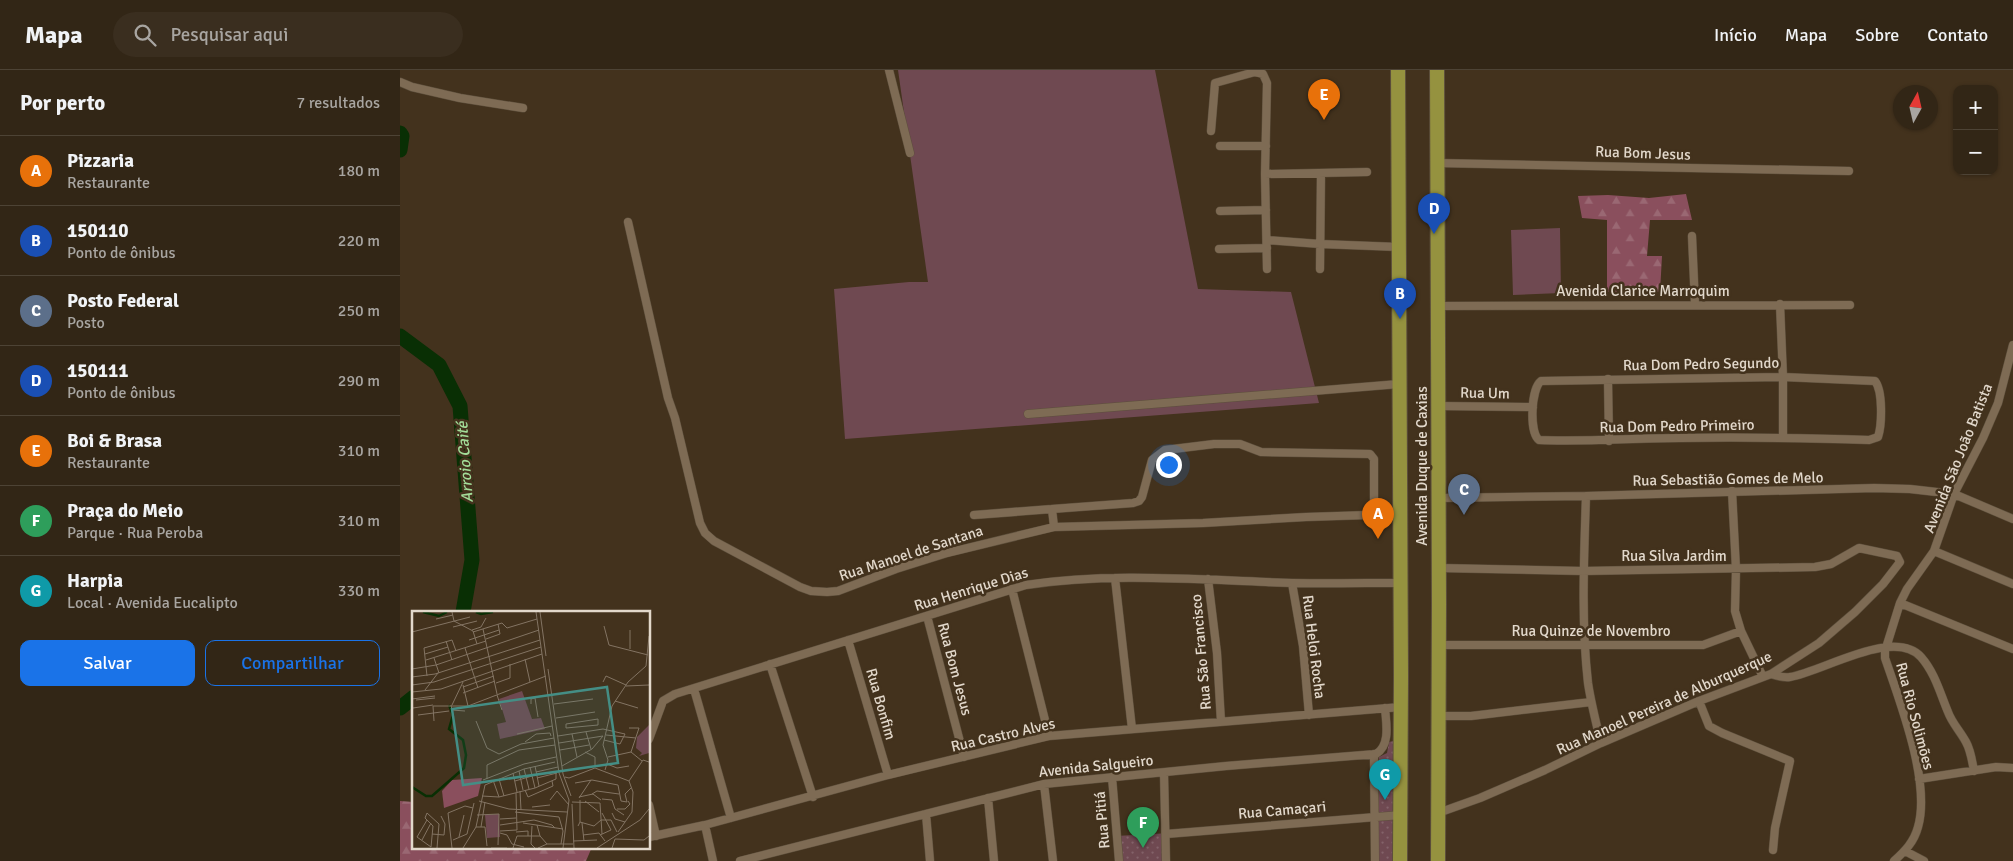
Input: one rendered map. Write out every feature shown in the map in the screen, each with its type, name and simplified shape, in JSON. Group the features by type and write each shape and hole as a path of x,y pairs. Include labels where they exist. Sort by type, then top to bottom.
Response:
{"highway":[{"name":"Avenida Duque de Caxias","path":"1398,70 1400,861"},
{"name":"Avenida Duque de Caxias","path":"1437,70 1438,861"}],"street":[{"path":"889,70 910,153"},
{"path":"1211,131 1214,83 1259,72 1266,77 1268,83 1265,174 1267,269"},
{"path":"400,82 412,87 460,98 523,108"},
{"path":"1220,146 1266,146"},
{"name":"Rua Bom Jesus","path":"1436,163 1849,171"},
{"path":"1265,174 1368,172"},
{"path":"1320,173 1320,269"},
{"path":"1220,211 1266,210"},
{"name":"Rua Manoel de Santana","path":"628,222 668,398 700,523 705,533 714,541 800,587 811,591 838,591 896,569 947,553 1054,527 1203,524 1400,514"},
{"path":"1692,236 1695,304"},
{"path":"1219,249 1267,244 1399,247"},
{"path":"1780,304 1783,376 1782,437"},
{"name":"Avenida Clarice Marroquim","path":"1437,306 1850,304"},
{"name":"Avenida São João Batista","path":"1934,551 1954,494 1983,438 1998,403 2013,345"},
{"name":"Rua Dom Pedro Segundo","path":"1535,389 1536,385 1541,381 1608,379 1783,376 1872,380 1876,382 1879,388 1880,417 1878,437 1870,440"},
{"path":"1608,379 1609,441"},
{"path":"1028,414 1399,384"},
{"name":"Rua Dom Pedro Primeiro","path":"1535,389 1533,432 1539,440 1609,441 1782,437 1870,440"},
{"name":"Rua Um","path":"1438,406 1533,407"},
{"path":"974,515 1133,503 1139,501 1142,497 1152,460 1162,451 1214,444 1240,444 1262,452 1370,454 1374,459 1374,514"},
{"name":"Rua Sebastião Gomes de Melo","path":"1438,498 1874,488 1910,489 1954,494 2013,519"},
{"path":"1732,491 1736,569 1735,611 1741,631 1763,677"},
{"path":"1586,496 1583,571 1585,644 1591,702 1601,742"},
{"path":"1052,509 1054,527"},
{"name":"Rua Silva Jardim","path":"1439,568 1583,571 1824,566 1832,564 1859,548 1897,556 1900,562"},
{"path":"1934,551 2013,584"},
{"name":"Rua Rio Solimões","path":"1894,861 1905,851 1916,832 1920,819 1919,779 1904,716 1885,658 1886,648 1900,604 1907,589 1934,551"},
{"name":"Rua Manoel Pereira de Alburquerque","path":"1438,813 1537,774 1601,742 1699,701 1771,674 1819,643 1848,618 1883,584 1900,562"},
{"name":"Rua Henrique Dias","path":"650,736 663,701 674,694 1026,585 1071,579 1165,577 1292,583 1400,584"},
{"path":"1115,578 1132,729"},
{"name":"Rua São Francisco","path":"1208,580 1217,652 1221,722"},
{"name":"Rua Heloi Rocha","path":"1292,583 1303,646 1309,715"},
{"path":"1012,589 1050,736"},
{"path":"1900,604 2013,649"},
{"name":"Rua Bom Jesus","path":"927,616 964,757"},
{"name":"Rua Quinze de Novembro","path":"1439,644 1703,644 1741,631"},
{"name":"Rua Bonfim","path":"848,640 888,775"},
{"path":"1771,674 1789,677 1862,652 1886,648 1903,648 1912,651 1925,663 1939,686 1953,722 1970,750 1974,771"},
{"path":"770,664 813,797"},
{"path":"694,689 731,818"},
{"path":"1699,701 1709,726 1727,736 1790,761 1775,828 1773,850"},
{"path":"1439,716 1471,716 1591,702"},
{"name":"Rua Castro Alves","path":"652,836 705,825 888,775 1050,736 1401,707"},
{"path":"1375,861 1374,754 1379,753 1385,742 1385,708"},
{"name":"Avenida Salgueiro","path":"740,861 1044,784 1374,754"},
{"path":"1919,779 1996,767 2013,768"},
{"path":"1164,773 1166,861"},
{"name":"Rua Pitiá","path":"1112,777 1119,861"},
{"path":"1044,784 1053,861"},
{"path":"988,798 994,861"},
{"path":"926,814 930,861"},
{"path":"650,815 652,836"},
{"name":"Rua Camaçari","path":"1166,834 1401,815"},
{"path":"705,825 713,861"},
{"path":"1905,851 1924,861"},
{"path":"773,852 775,861"}],"shaded area":[{"path":"898,70 1155,70 1198,289 1291,292 1319,403 845,439 834,289 928,282"},
{"path":"1560,228 1561,293 1513,295 1511,230"},
{"path":"1393,741 1395,861 1377,861 1379,757 1387,753 1389,742"},
{"path":"1170,833 1168,861 1120,861 1116,836"}],"green space":[{"path":"1686,194 1692,220 1650,220 1647,256 1662,256 1660,292 1607,292 1607,220 1582,218 1578,196 1608,195 1649,198"},
{"path":"400,801 412,802 412,848 592,848 586,861 400,861"}],"waterway":[{"name":"Arroio Caité","path":"400,133 402,136 400,150"},
{"name":"Arroio Caité","path":"400,336 439,365 460,406 472,560 463,611"},
{"name":"Arroio Caité","path":"400,708 412,699"}],"place":[{"name":"Boi & Brasa","path":"1324,120"},
{"name":"150111","path":"1434,234"},
{"name":"150110","path":"1400,319"},
{"name":"Posto Federal","path":"1464,515"},
{"name":"Pizzaria","path":"1378,539"},
{"name":"Harpia","path":"1385,800"},
{"name":"Praça do Meio","path":"1143,848"}]}
